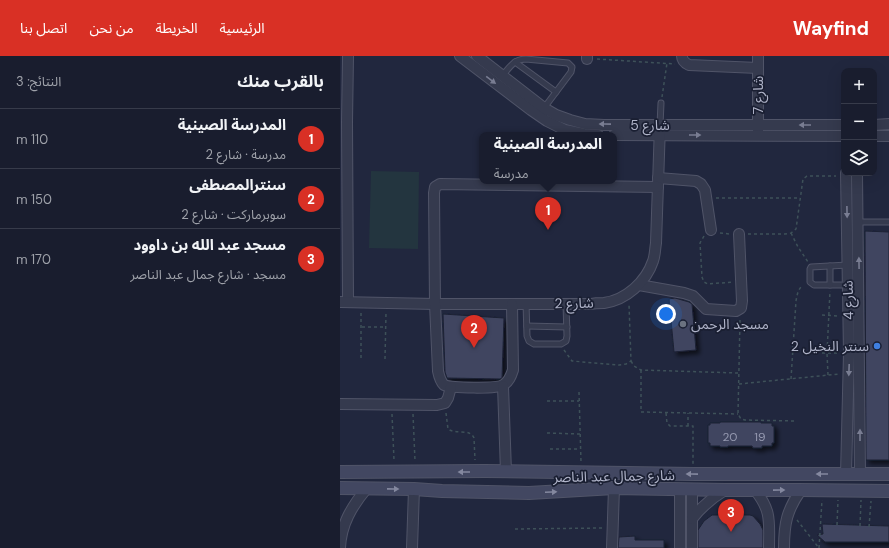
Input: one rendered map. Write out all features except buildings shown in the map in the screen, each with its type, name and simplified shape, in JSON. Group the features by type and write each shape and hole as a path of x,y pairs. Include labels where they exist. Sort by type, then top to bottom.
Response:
{"main road":[{"name":"شارع جمال عبد الناصر","path":"340,472 480,471 694,474 889,474"},
{"path":"480,471 489,476 490,481 489,486 480,492"},
{"path":"528,472 522,483 524,489 529,493"},
{"name":"شارع جمال عبد الناصر","path":"340,488 529,493 614,488 889,491"}],"street":[{"path":"344,302 344,132 348,56"},
{"path":"460,56 547,122 565,130 574,132"},
{"name":"شارع 5","path":"477,56 544,108 556,115 586,124 841,125"},
{"path":"682,56 684,62 689,65 758,68"},
{"name":"شارع 7","path":"758,56 758,135"},
{"path":"877,125 889,124"},
{"name":"شارع 2","path":"344,302 566,304 604,303 617,299 639,285 647,274 654,260 656,243 660,125"},
{"name":"شارع 5","path":"617,135 841,136"},
{"path":"877,136 889,136"},
{"name":"شارع 4","path":"846,176 849,373 846,474"},
{"name":"شارع 4","path":"857,176 860,474"},
{"path":"617,182 696,181 701,184 705,190 711,230"},
{"path":"479,184 440,184 435,187 434,192 435,304 439,378 444,384 451,387 494,388 503,386 510,379 513,370 512,304"},
{"path":"639,285 693,296 706,309 736,311 741,308 742,301 739,234"},
{"path":"503,386 506,472"},
{"path":"340,404 437,405 445,403 451,387"},
{"path":"340,548 342,527 357,500 367,488"},
{"path":"612,548 614,488"},
{"path":"412,548 414,489"},
{"path":"686,489 692,519 692,548"},
{"path":"680,548 686,489"},
{"path":"692,519 706,502 725,490"},
{"path":"755,490 768,510 769,548"},
{"path":"784,548 785,523 794,500 801,490"},
{"path":"769,522 785,523"}],"lane":[{"path":"502,76 515,62 520,59 568,63 572,67 571,72 544,108"},
{"path":"515,62 556,92"},
{"path":"660,125 661,103"},
{"path":"858,222 889,222"},
{"path":"848,265 812,267 810,269 810,282 814,285 848,286"},
{"path":"830,266 830,285"},
{"path":"526,304 527,336 529,341 534,344 561,344 566,341 567,336 566,304"},
{"path":"527,326 567,327"}],"path":[{"path":"587,57 689,65"},
{"path":"661,103 667,63"},
{"path":"742,282 708,284 704,282 702,277 700,243 703,237 711,230 714,233 739,234 792,233 796,229 803,179 806,176 841,175"},
{"path":"706,198 800,198"},
{"path":"792,233 798,247 812,267"},
{"path":"791,379 798,292 802,286 810,282"},
{"path":"828,376 830,285"},
{"path":"629,292 631,361 634,366 641,370 739,374"},
{"path":"361,302 361,358"},
{"path":"385,359 386,303"},
{"path":"741,308 738,414 741,419 745,420 795,421"},
{"path":"822,315 849,316"},
{"path":"361,327 386,327"},
{"path":"561,344 572,361 619,365 626,364 631,361"},
{"path":"822,353 849,353"},
{"path":"641,370 641,412 738,414"},
{"path":"739,384 849,373"},
{"path":"579,392 581,472"},
{"path":"547,401 579,401"},
{"path":"445,403 448,429 451,431 469,432 473,435 480,471"},
{"path":"392,404 395,472"},
{"path":"413,405 415,472"},
{"path":"666,412 667,423 670,426 693,426 694,474"},
{"path":"688,413 688,426"},
{"path":"547,433 580,434"},
{"path":"550,449 580,450"},
{"path":"819,548 822,490"},
{"path":"836,525 838,490"},
{"path":"860,526 866,491"},
{"path":"866,491 870,527"},
{"path":"789,511 819,548"},
{"path":"515,529 613,527"}],"shaded area":[{"path":"371,171 419,172 418,249 369,248"}],"place":[{"name":"المدرسة الصينية","path":"548,230"},
{"name":"مسجد الرحمن","path":"683,324"},
{"name":"سنتر النخيل 2","path":"877,346"},
{"name":"سنترالمصطفى","path":"474,348"},
{"name":"مسجد عبد الله بن داوود","path":"731,532"}]}
